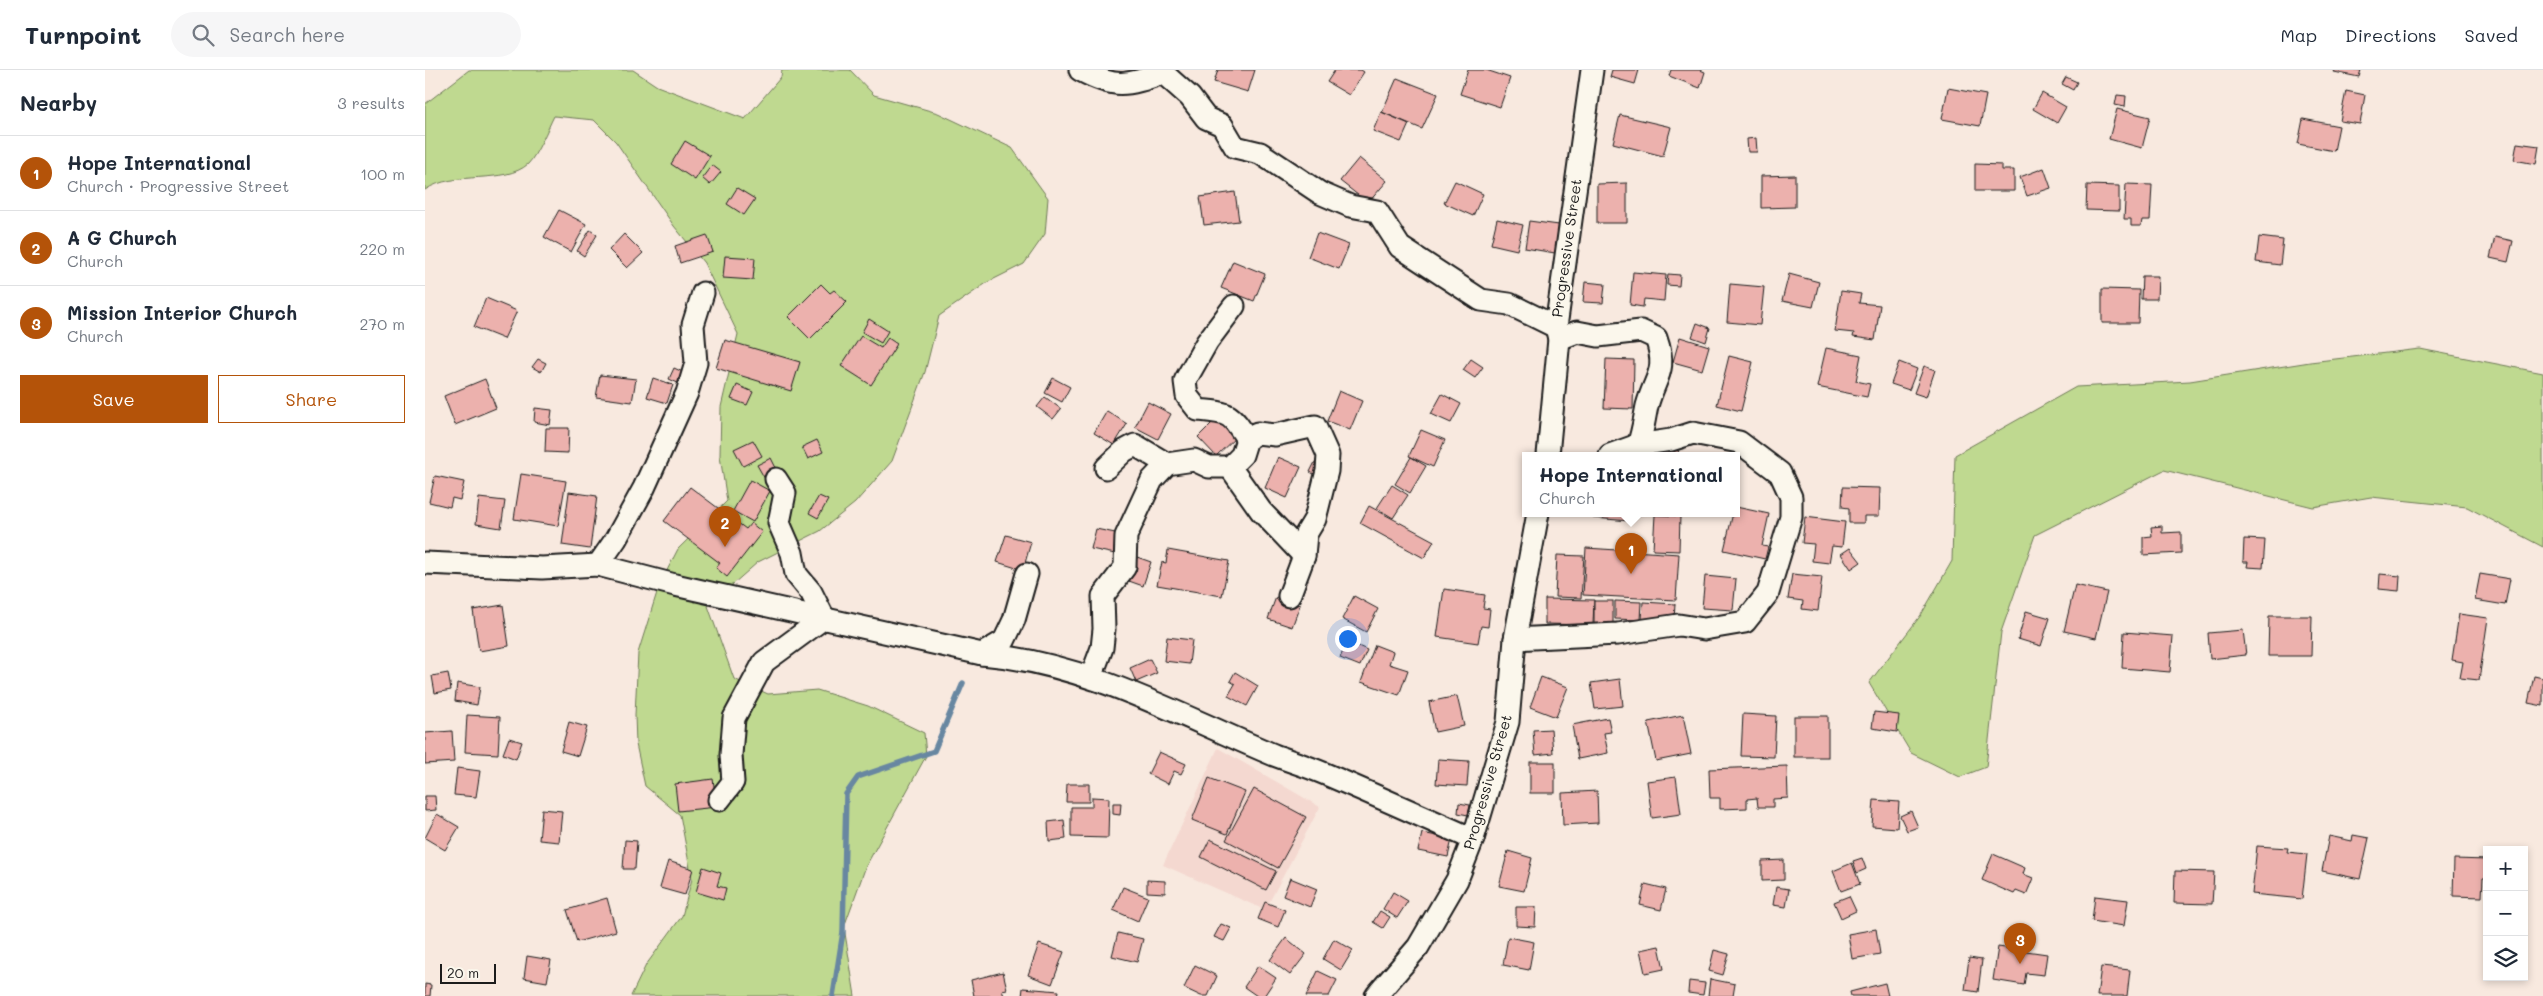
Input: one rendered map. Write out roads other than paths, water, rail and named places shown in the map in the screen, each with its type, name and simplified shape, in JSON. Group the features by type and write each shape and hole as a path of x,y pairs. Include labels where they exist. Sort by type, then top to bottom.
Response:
{"street":[{"path":"1080,70 1112,84 1139,82 1163,73 1190,97 1207,118 1221,126 1235,147 1260,154 1321,193 1350,206 1377,211 1400,247 1481,300 1509,304 1558,333 1577,332 1598,336 1641,331 1656,338 1661,353 1661,369 1648,404 1644,430 1638,445"},
{"name":"Progressive Street","path":"1548,452 1558,333 1592,70"},
{"path":"598,565 616,539 644,488 687,393 696,363 693,325 703,293"},
{"path":"1234,306 1207,342 1185,381 1187,396 1198,410 1223,412 1236,422 1247,439"},
{"path":"1106,468 1124,451 1135,445 1167,464 1195,460 1209,467 1230,467 1242,454 1247,439 1257,433 1275,435 1315,426 1328,455 1315,519 1306,534 1304,556 1289,596"},
{"path":"1515,639 1618,634 1679,625 1704,629 1745,622 1768,593 1791,517 1791,496 1780,473 1739,442 1693,433 1671,440 1638,445 1619,452"},
{"path":"1091,677 1102,648 1104,629 1103,596 1125,567 1126,536 1139,505 1153,480 1167,464"},
{"path":"1230,467 1261,511 1304,556"},
{"path":"777,479 785,494 779,523 797,574 811,592 825,618"},
{"name":"Progressive Street","path":"1376,996 1418,948 1457,880 1473,839 1508,722 1515,639 1537,517"},
{"path":"425,564 542,568 598,565 675,585 982,654 1012,656 1091,677 1156,701 1473,839"},
{"path":"982,654 1004,641 1013,620 1027,574"},
{"path":"719,800 733,782 731,756 734,718 764,662 825,618"}],"waterway":[{"path":"833,996 843,932 846,794 858,777 934,751 963,683"}],"place":[{"name":"A G Church","path":"725,547"},
{"name":"Hope International","path":"1631,574"},
{"name":"Mission Interior Church","path":"2020,964"}]}
